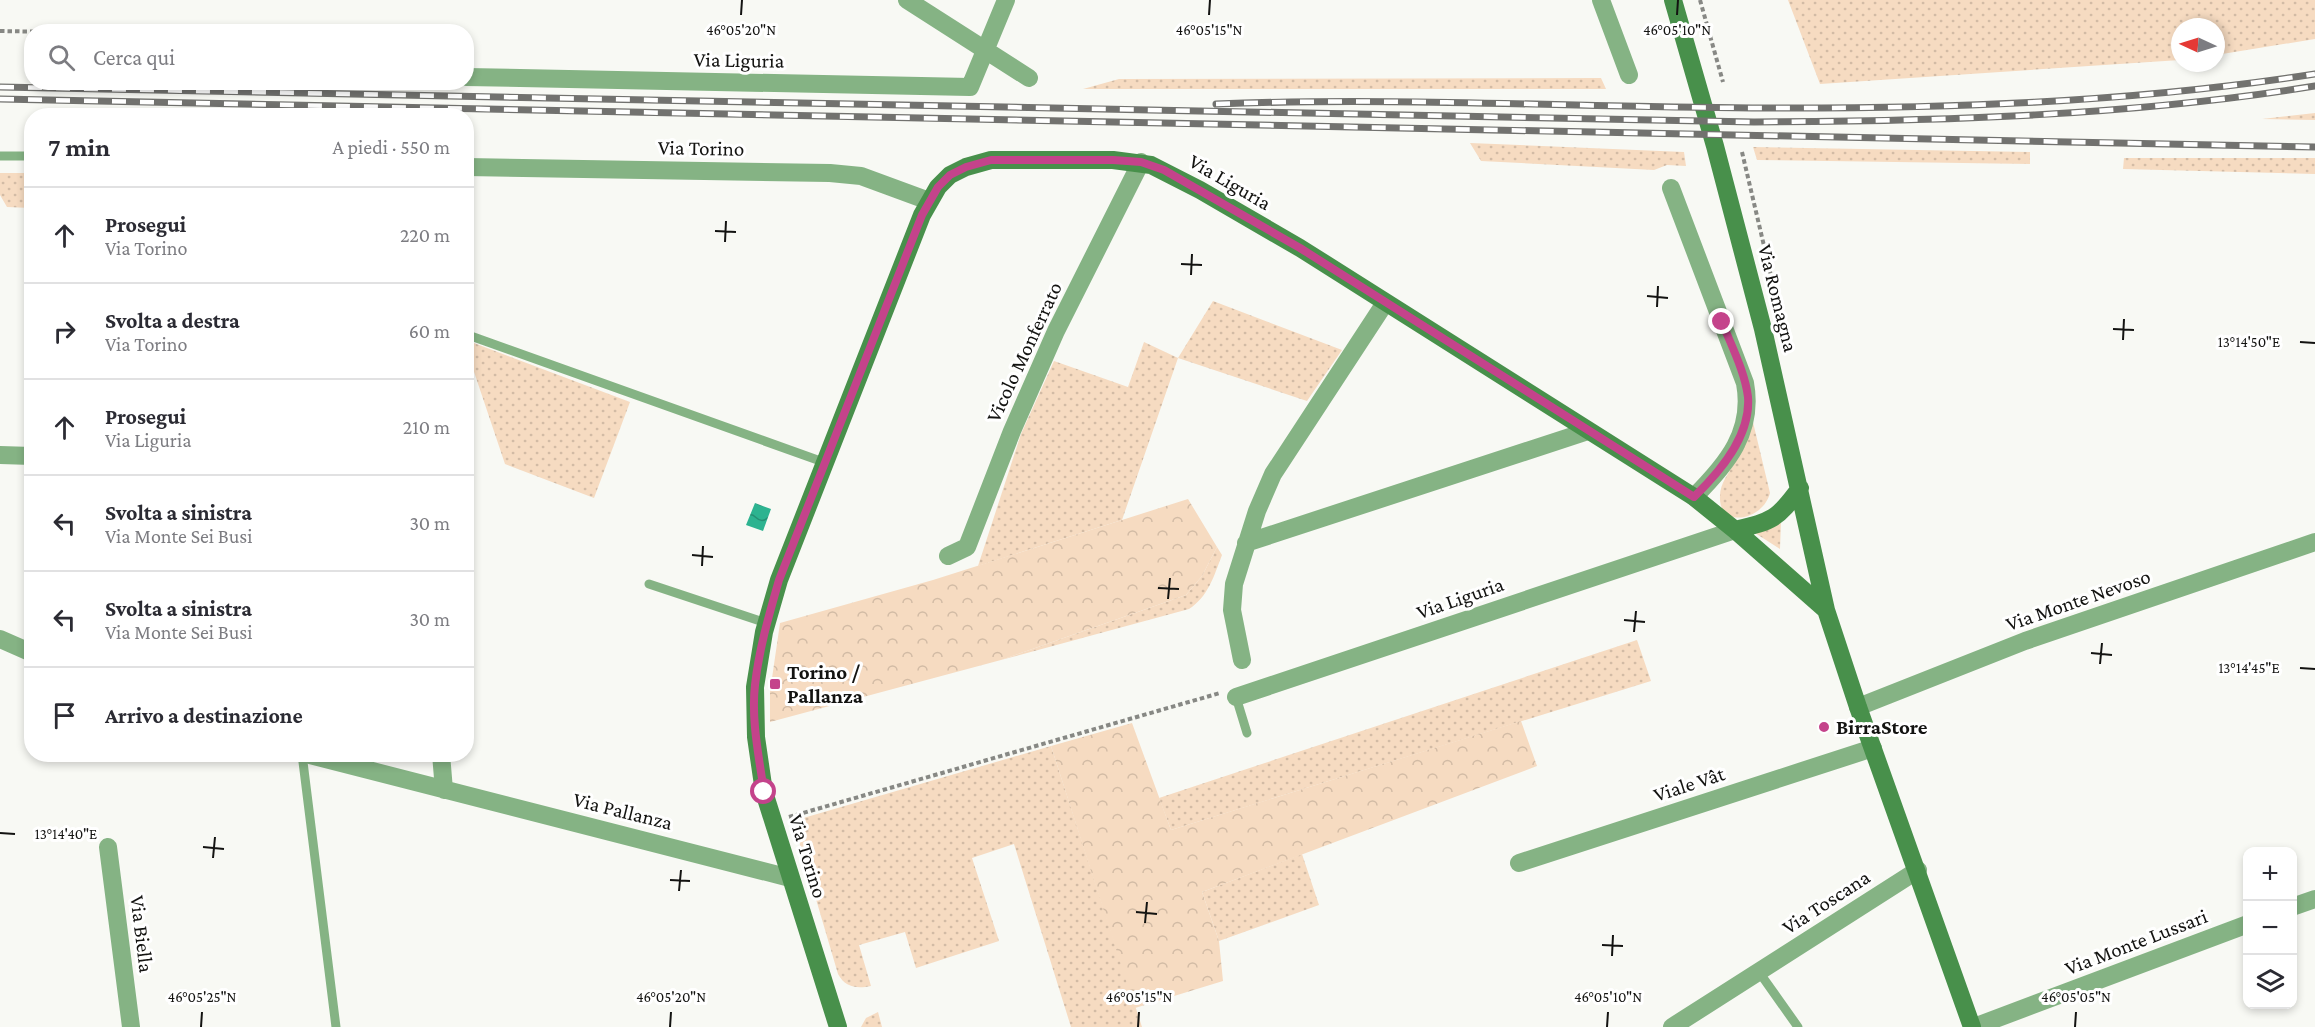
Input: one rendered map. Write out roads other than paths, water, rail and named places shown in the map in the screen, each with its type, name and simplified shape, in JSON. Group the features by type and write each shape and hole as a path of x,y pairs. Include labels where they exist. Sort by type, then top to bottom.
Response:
{"main road":[{"name":"Via Romagna","path":"1673,0 1742,248 1800,488 1826,610"},
{"name":"Via Torino","path":"838,1027 764,792 756,737 755,687 766,623 779,580 929,201 938,187 950,175 966,167 991,160 1062,158 1141,162"},
{"name":"Via Liguria","path":"1141,162 1164,170 1300,248 1694,497 1826,610"},
{"name":"Via Liguria","path":"1735,530 1772,519 1782,512 1800,488"},
{"path":"1826,610 1858,707 1973,1027"}],"street":[{"path":"907,0 1029,78"},
{"path":"987,50 1006,0"},
{"path":"1601,0 1629,75"},
{"name":"Via Liguria","path":"474,77 970,87 987,50"},
{"name":"Vicolo Monferrato","path":"948,556 967,547 1012,431 1056,331 1141,162"},
{"name":"Via Torino","path":"474,167 830,173 861,176 929,201"},
{"path":"1671,188 1745,383 1748,399 1744,430 1737,443 1709,482 1694,497"},
{"path":"1242,660 1232,610 1234,584 1257,511 1273,474 1385,303"},
{"path":"1246,543 1588,431"},
{"path":"0,455 24,456"},
{"name":"Via Liguria","path":"1233,693 1735,530"},
{"name":"Via Monte Nevoso","path":"1858,707 2025,640 2315,542"},
{"path":"0,639 24,650"},
{"name":"Viale Vât","path":"1519,863 1873,748"},
{"name":"Via Pallanza","path":"335,762 790,878"},
{"path":"442,762 444,790"},
{"name":"Via Biella","path":"108,847 131,1027"},
{"name":"Via Toscana","path":"1672,1027 1918,870"},
{"path":"2297,905 2315,899"},
{"name":"Via Monte Lussari","path":"1973,1027 2243,926"}],"lane":[{"path":"0,156 24,156"},
{"path":"474,337 826,463"},
{"path":"649,585 766,623"},
{"path":"1233,693 1247,733"},
{"path":"305,762 336,1027"},
{"path":"1759,972 1798,1027"}],"water":[{"path":"755,503 771,509 763,531 746,525"}],"railway":[{"path":"1216,104 1417,102 1752,108 1893,107 2105,98 2175,92 2315,74"},
{"path":"150,90 1754,122 2035,115 2175,104 2315,86"},
{"path":"0,87 24,87"},
{"path":"0,99 434,108"},
{"path":"474,109 2315,147"}],"place":[{"name":"Torino / Pallanza","path":"775,684"},
{"name":"BirraStore","path":"1824,727"}]}
